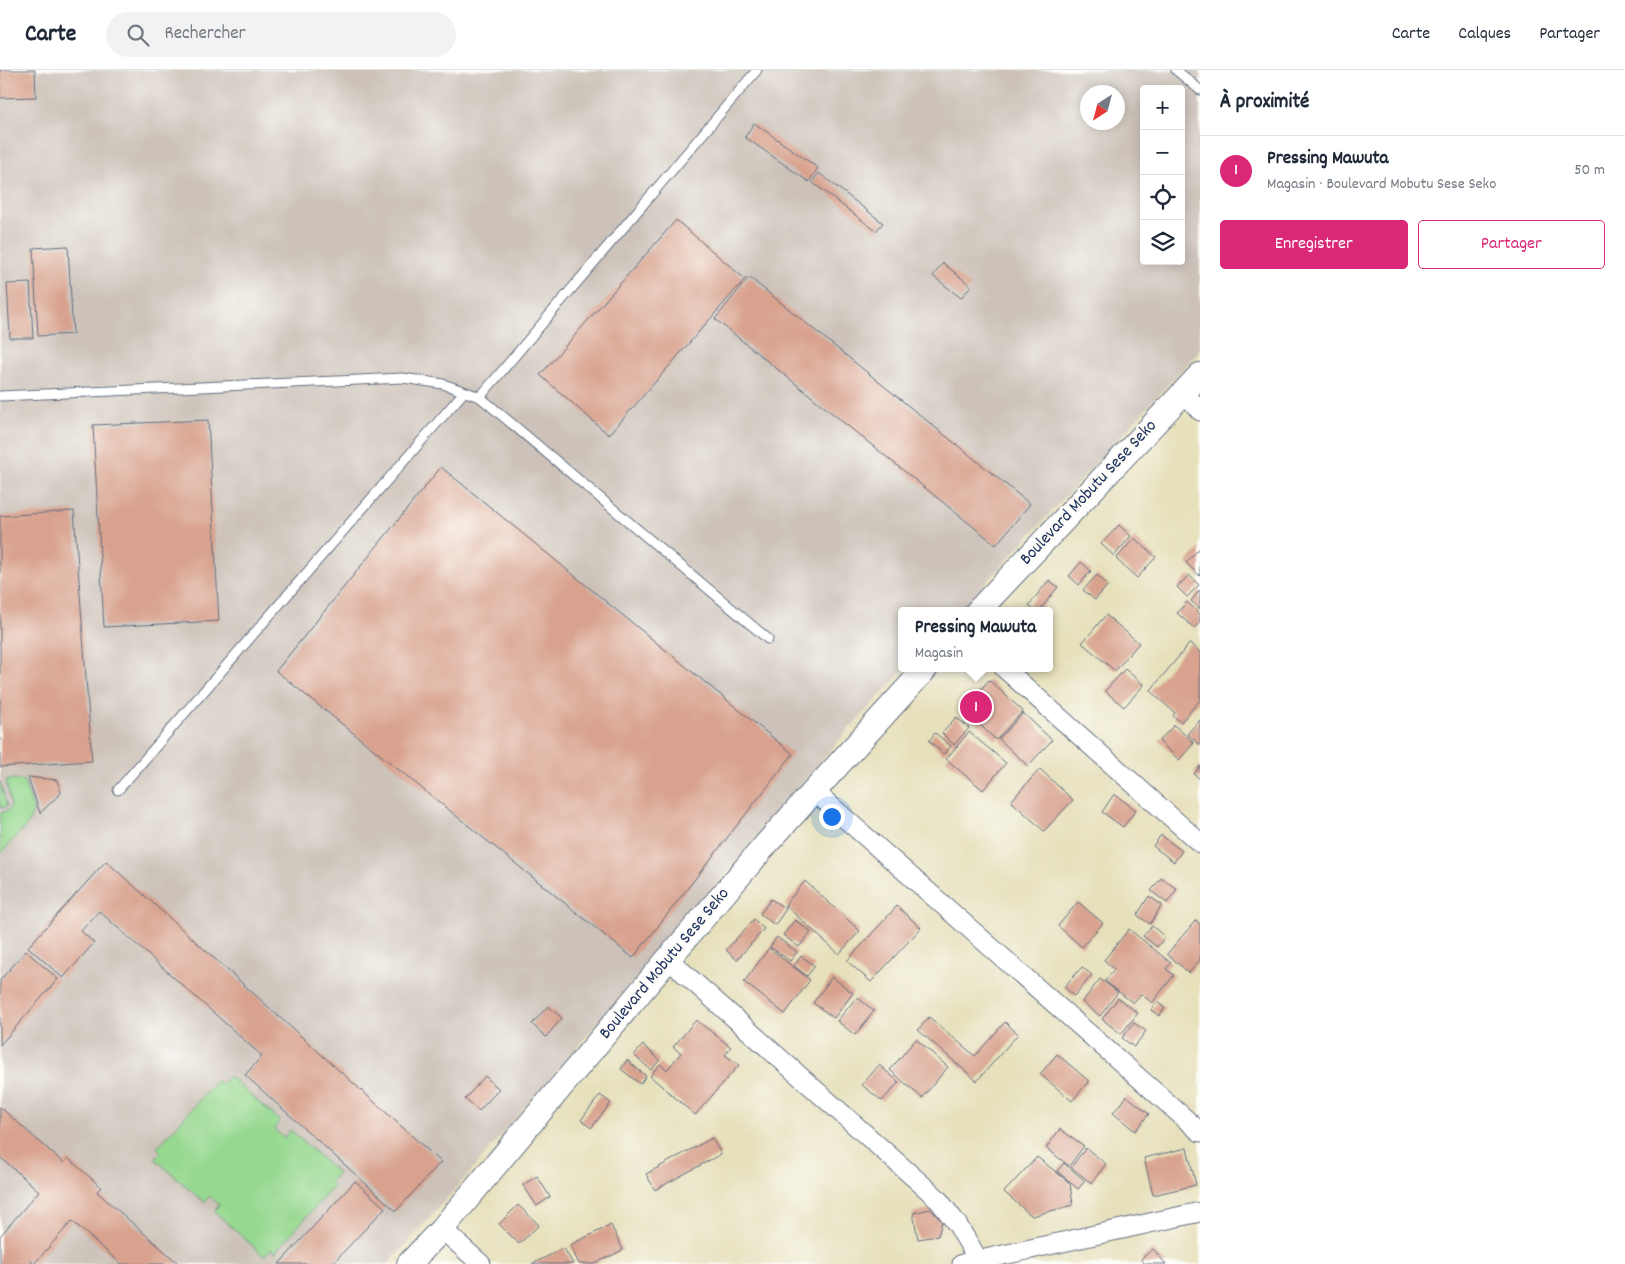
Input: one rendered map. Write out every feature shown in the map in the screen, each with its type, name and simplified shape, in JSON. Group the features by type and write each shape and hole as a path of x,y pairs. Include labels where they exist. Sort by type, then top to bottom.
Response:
{"street":[{"name":"Boulevard Mobutu Sese Seko","path":"982,607 1200,375"},
{"path":"1184,392 1200,412"},
{"name":"Boulevard Mobutu Sese Seko","path":"409,1264 442,1229 668,959 814,791 922,672"},
{"path":"1008,672 1200,843"},
{"path":"814,791 1200,1132"},
{"path":"668,959 936,1198 957,1224 970,1262 1200,1212"},
{"path":"442,1229 481,1264"},
{"path":"1003,1264 1019,1252"}],"lane":[{"path":"480,398 757,70"},
{"path":"1176,70 1200,90"},
{"path":"0,396 403,378 443,384 480,398 768,639"},
{"path":"118,790 464,392"}],"shaded area":[{"path":"0,70 1200,70 1200,350 964,607 898,607 898,672 902,672 847,731 465,1178 388,1264 0,1264"}],"green space":[{"path":"13,779 24,781 34,810 28,824 0,854 0,813 7,811 11,807 6,781"},
{"path":"0,781 7,806 0,808"},
{"path":"229,1076 280,1121 274,1129 284,1138 290,1130 338,1173 330,1182 334,1186 275,1252 271,1249 264,1256 214,1211 219,1205 210,1196 204,1202 155,1159 161,1152 157,1148 217,1080 221,1084"}],"building":[{"path":"0,70 35,70 36,97 0,98"},
{"path":"754,123 818,168 809,182 745,137"},
{"path":"819,173 883,223 876,231 812,182"},
{"path":"676,220 745,279 609,435 540,375"},
{"path":"68,246 73,334 38,336 33,248"},
{"path":"943,263 971,286 961,298 933,276"},
{"path":"749,277 1030,504 996,545 715,319"},
{"path":"30,283 33,338 10,338 7,284"},
{"path":"208,420 219,621 104,627 93,425"},
{"path":"441,467 793,754 633,958 276,671"},
{"path":"74,511 92,761 0,767 0,516"},
{"path":"1119,525 1131,536 1114,556 1101,544"},
{"path":"1134,538 1156,557 1137,578 1116,559"},
{"path":"1200,548 1200,576 1186,563"},
{"path":"1081,562 1091,571 1079,585 1069,576"},
{"path":"1097,575 1108,585 1095,600 1083,590"},
{"path":"1189,575 1199,585 1187,597 1177,587"},
{"path":"1049,580 1058,587 1042,607 1031,607 1029,605"},
{"path":"1200,590 1200,609 1191,601"},
{"path":"1187,602 1200,614 1200,622 1194,628 1177,613"},
{"path":"1106,615 1139,643 1115,671 1082,643"},
{"path":"1190,643 1200,652 1200,700 1181,722 1173,716 1175,713 1150,691"},
{"path":"1125,669 1144,685 1124,707 1105,691"},
{"path":"989,680 1023,711 996,740 963,709"},
{"path":"1023,713 1052,740 1028,766 999,739"},
{"path":"956,717 969,728 954,745 942,733"},
{"path":"1200,720 1200,745 1187,734"},
{"path":"1174,725 1194,743 1179,760 1159,741"},
{"path":"969,732 1006,763 983,790 946,759"},
{"path":"935,733 951,746 944,754 929,741"},
{"path":"1200,766 1200,779 1194,774"},
{"path":"1040,769 1073,800 1044,831 1011,801"},
{"path":"28,777 57,780 61,793 40,813"},
{"path":"1114,794 1136,810 1123,827 1102,812"},
{"path":"1161,835 1182,851 1174,862 1153,846"},
{"path":"106,861 441,1162 396,1211 245,1075 262,1056 99,911 81,931 94,943 63,978 28,947"},
{"path":"1161,878 1177,889 1167,903 1151,891"},
{"path":"805,881 860,931 839,954 785,905"},
{"path":"1149,896 1162,905 1150,924 1137,915"},
{"path":"771,899 786,909 775,925 760,914"},
{"path":"1078,902 1103,923 1082,947 1058,926"},
{"path":"897,906 921,928 871,982 847,961"},
{"path":"754,919 764,929 737,960 726,950"},
{"path":"795,920 811,932 799,947 783,935"},
{"path":"1196,920 1200,924 1200,960 1189,973 1167,954"},
{"path":"1152,926 1165,937 1157,947 1143,936"},
{"path":"1129,929 1171,963 1166,969 1174,975 1152,1003 1141,994 1133,1003 1105,981 1114,969 1104,960"},
{"path":"777,937 797,952 790,961 770,947"},
{"path":"769,948 810,980 785,1014 744,982"},
{"path":"26,951 58,979 0,1045 0,980"},
{"path":"801,956 815,966 807,976 794,966"},
{"path":"1082,967 1092,975 1074,996 1064,987"},
{"path":"832,977 853,993 834,1018 813,1003"},
{"path":"1100,979 1118,992 1100,1016 1082,1002"},
{"path":"857,997 874,1011 855,1035 837,1021"},
{"path":"1118,998 1138,1013 1121,1034 1102,1019"},
{"path":"1157,1002 1165,1008 1159,1016 1151,1010"},
{"path":"548,1006 562,1018 546,1037 532,1024"},
{"path":"929,1017 975,1056 1005,1022 1018,1034 977,1081 918,1030"},
{"path":"696,1020 731,1047 725,1055 739,1065 695,1115 650,1076 660,1064 667,1070 681,1053 673,1047"},
{"path":"1134,1023 1146,1031 1134,1047 1122,1038"},
{"path":"916,1039 948,1067 922,1098 890,1070"},
{"path":"643,1045 660,1060 651,1070 634,1055"},
{"path":"1057,1054 1089,1081 1072,1101 1040,1074"},
{"path":"627,1060 646,1076 640,1084 621,1069"},
{"path":"879,1065 899,1082 882,1101 862,1085"},
{"path":"485,1076 499,1089 479,1111 465,1099"},
{"path":"600,1095 611,1103 591,1128 581,1120"},
{"path":"1127,1096 1149,1114 1135,1131 1113,1113"},
{"path":"0,1107 64,1163 68,1158 101,1187 97,1192 179,1264 121,1264 72,1221 34,1264 29,1260 25,1264 0,1264 0,1236 39,1191 0,1157"},
{"path":"1060,1129 1084,1146 1069,1166 1046,1148"},
{"path":"712,1138 721,1154 655,1190 646,1174"},
{"path":"1086,1148 1106,1164 1091,1183 1071,1167"},
{"path":"1187,1148 1196,1185 1153,1195 1144,1158"},
{"path":"1037,1157 1070,1183 1073,1205 1032,1216 1004,1192"},
{"path":"1064,1163 1085,1181 1078,1189 1057,1171"},
{"path":"537,1176 550,1197 537,1206 523,1185"},
{"path":"355,1181 385,1208 332,1264 279,1264"},
{"path":"518,1205 539,1225 519,1244 499,1224"},
{"path":"930,1209 942,1221 938,1236 918,1239 913,1213"},
{"path":"611,1225 623,1250 594,1264 579,1264 570,1245"},
{"path":"564,1248 573,1264 532,1264"},
{"path":"1153,1249 1166,1264 1145,1264 1141,1259"}],"place":[{"name":"Pressing Mawuta","path":"976,707"}]}
